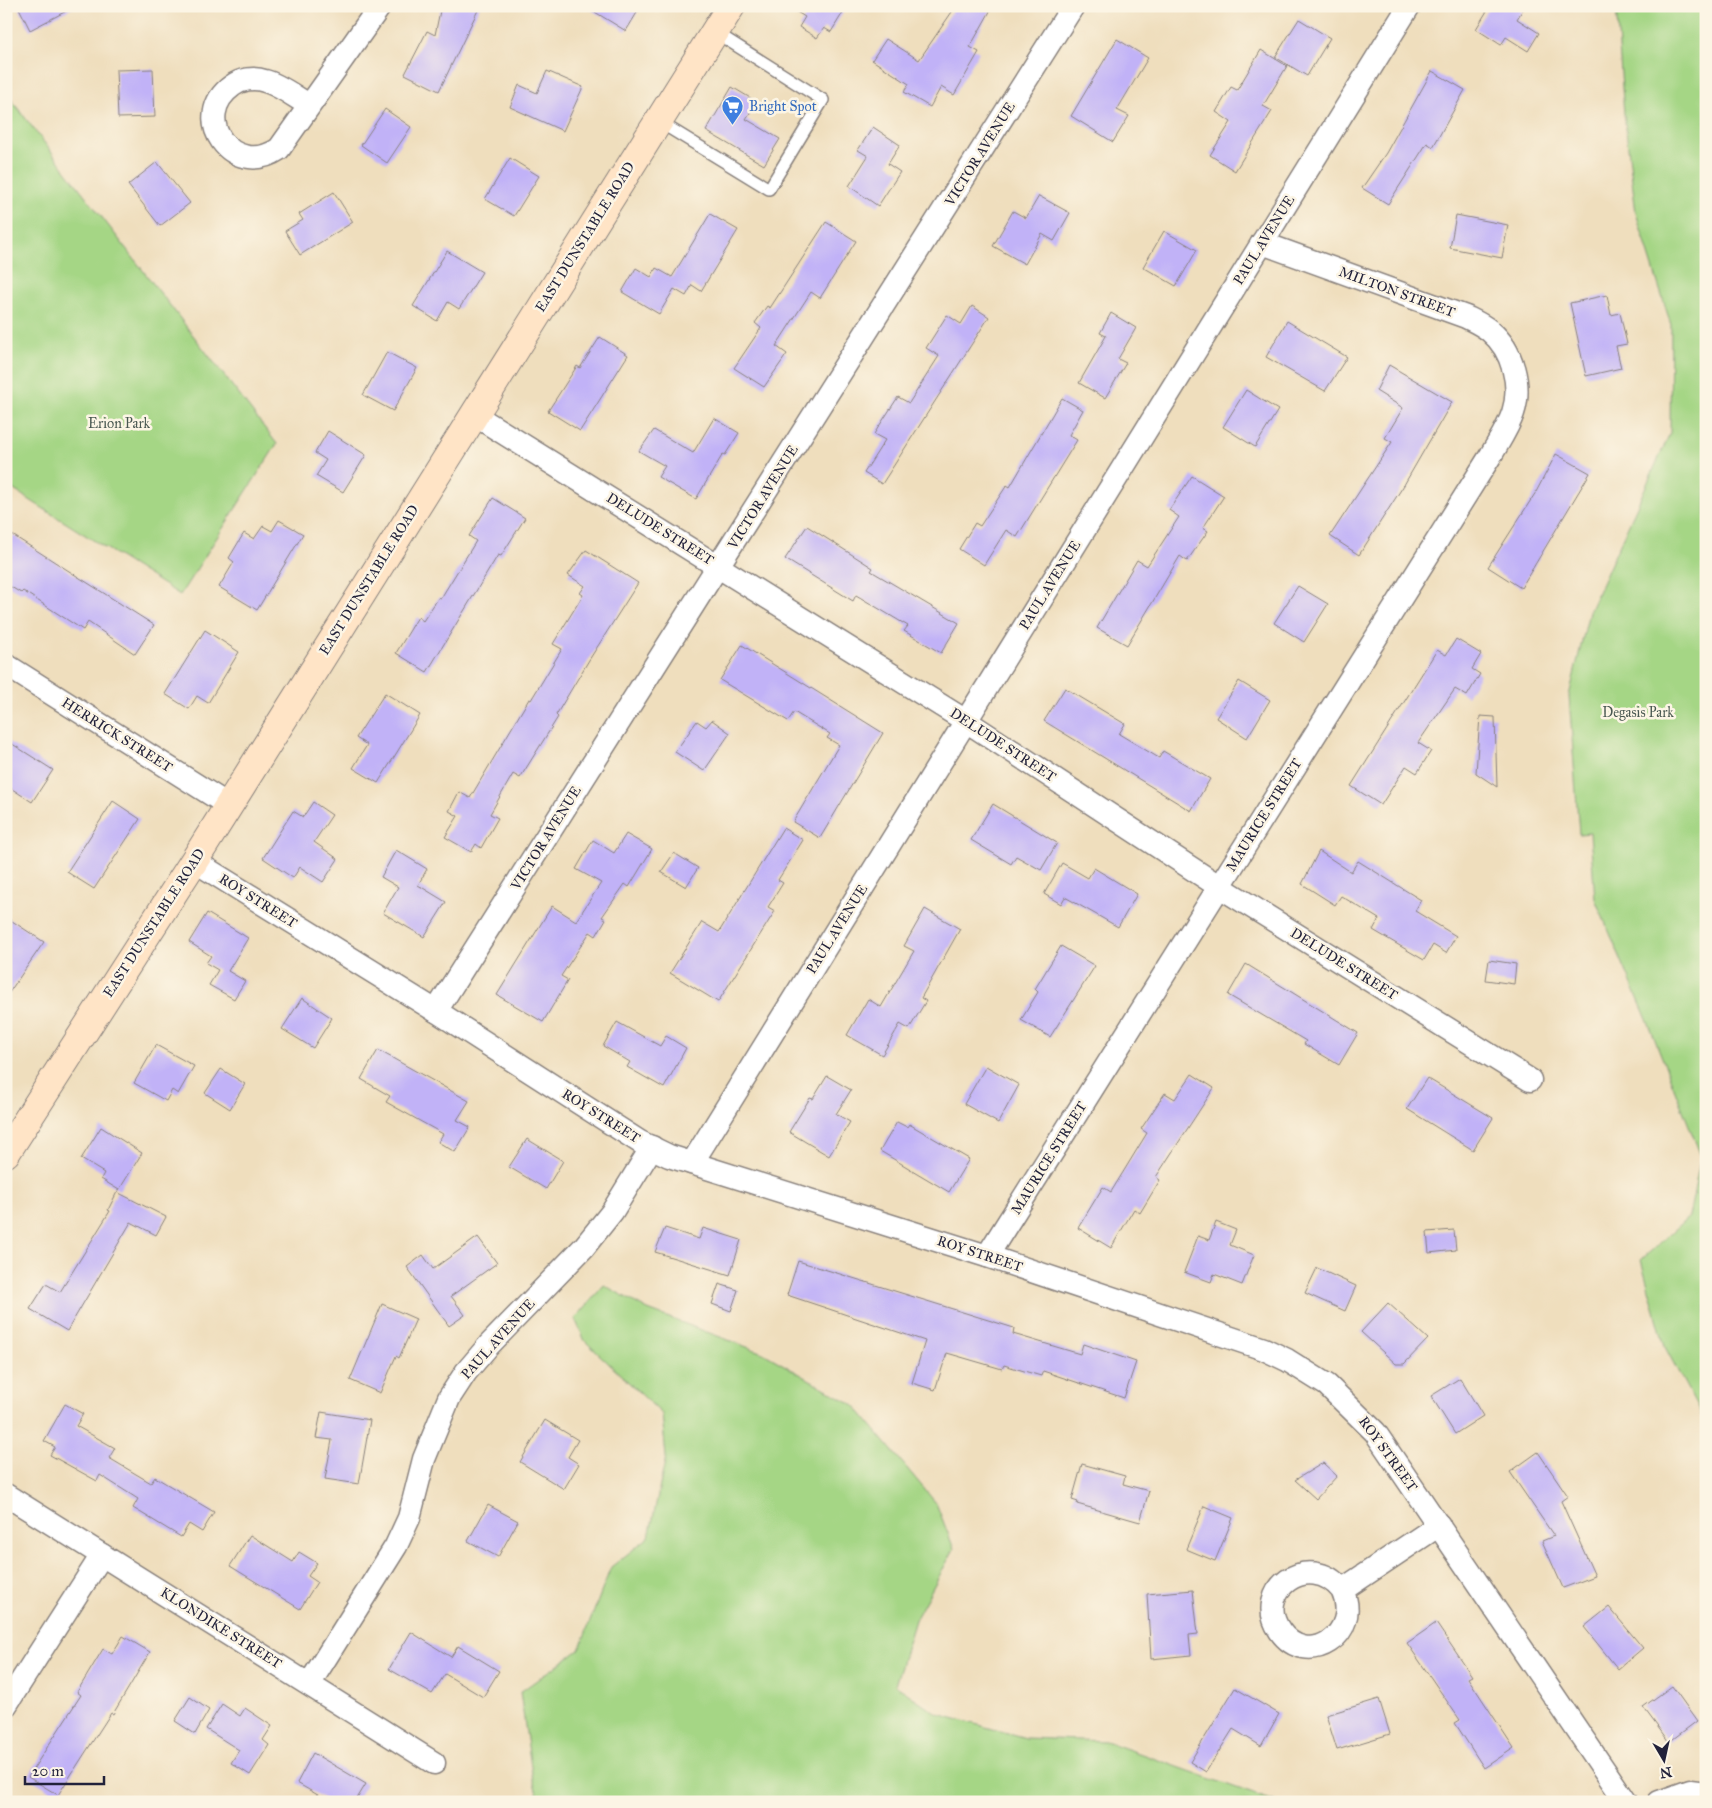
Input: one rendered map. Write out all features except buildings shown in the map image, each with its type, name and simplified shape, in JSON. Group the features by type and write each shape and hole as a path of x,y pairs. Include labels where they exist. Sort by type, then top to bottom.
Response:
{"street":[{"path":"309,104 380,6"},
{"name":"EAST DUNSTABLE ROAD","path":"6,1153 194,861 731,6"},
{"name":"VICTOR AVENUE","path":"436,1011 720,566 1073,6"},
{"name":"PAUL AVENUE","path":"692,1163 1409,6"},
{"name":"MILTON STREET","path":"1262,243 1466,317 1494,335 1508,352 1513,367"},
{"name":"MAURICE STREET","path":"987,1256 1503,433 1513,412 1517,397 1513,367"},
{"name":"DELUDE STREET","path":"473,414 720,566 966,721 1220,886 1530,1080"},
{"name":"HERRICK STREET","path":"6,665 228,805"},
{"name":"ROY STREET","path":"194,861 669,1156 987,1256 1264,1349 1308,1372 1343,1399 1375,1432 1626,1802"},
{"name":"PAUL AVENUE","path":"310,1683 396,1546 409,1518 424,1459 435,1428 449,1398 466,1372 489,1345 584,1247 612,1212 652,1147"},
{"name":"KLONDIKE STREET","path":"6,1495 310,1683 434,1763"},
{"path":"1342,1590 1439,1525"},
{"path":"6,1705 102,1555"},
{"path":"1659,1802 1690,1791 1706,1793"}],"lane":[{"path":"658,121 769,189 823,100 715,32"}],"green space":[{"name":"Degasis Park","path":"1616,6 1706,6 1706,1424 1665,1347 1641,1260 1689,1217 1701,1156 1646,1017 1595,899 1590,833 1579,834 1569,696 1589,612 1670,433 1671,325 1636,213 1624,114"},
{"name":"Erion Park","path":"6,93 277,444 180,595 6,485"},
{"path":"604,1285 648,1310 763,1353 854,1405 936,1503 954,1549 915,1620 895,1685 938,1714 1026,1738 1105,1741 1276,1802 540,1802 533,1780 520,1692 579,1650 611,1567 649,1537 666,1457 662,1414 585,1341 575,1319"}],"place":[{"name":"Bright Spot","path":"733,125"}]}
